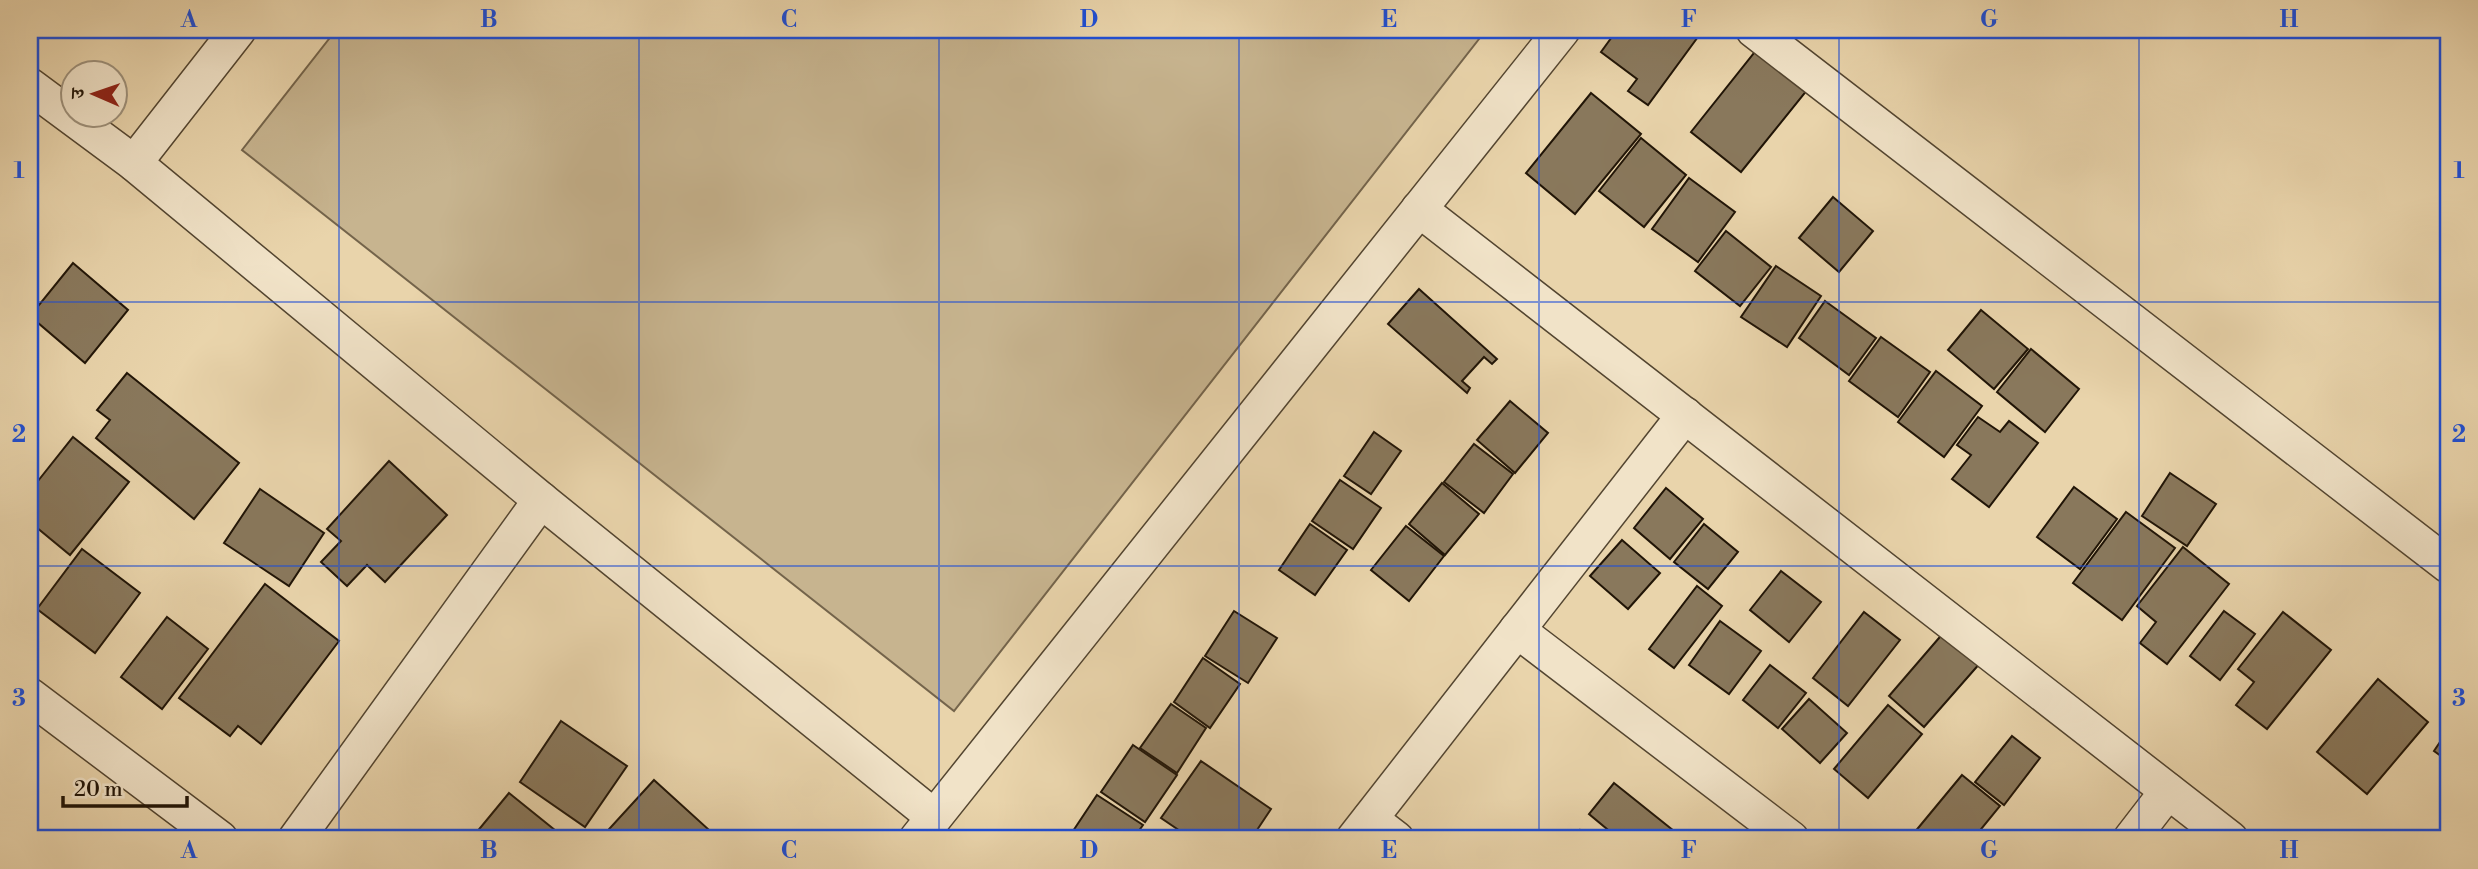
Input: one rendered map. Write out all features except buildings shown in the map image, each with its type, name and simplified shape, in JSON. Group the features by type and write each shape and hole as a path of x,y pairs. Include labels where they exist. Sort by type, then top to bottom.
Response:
{"street":[{"path":"134,163 238,30"},
{"path":"30,86 134,163 541,500 925,828 1562,30"},
{"path":"1755,30 2448,565"},
{"path":"1419,209 2230,839"},
{"path":"1374,833 1517,630 1685,415"},
{"path":"296,839 541,500"},
{"path":"1517,630 1791,839"},
{"path":"30,696 220,839"},
{"path":"2130,839 2168,791"}],"shaded area":[{"path":"336,30 1486,30 954,711 242,150"}]}
